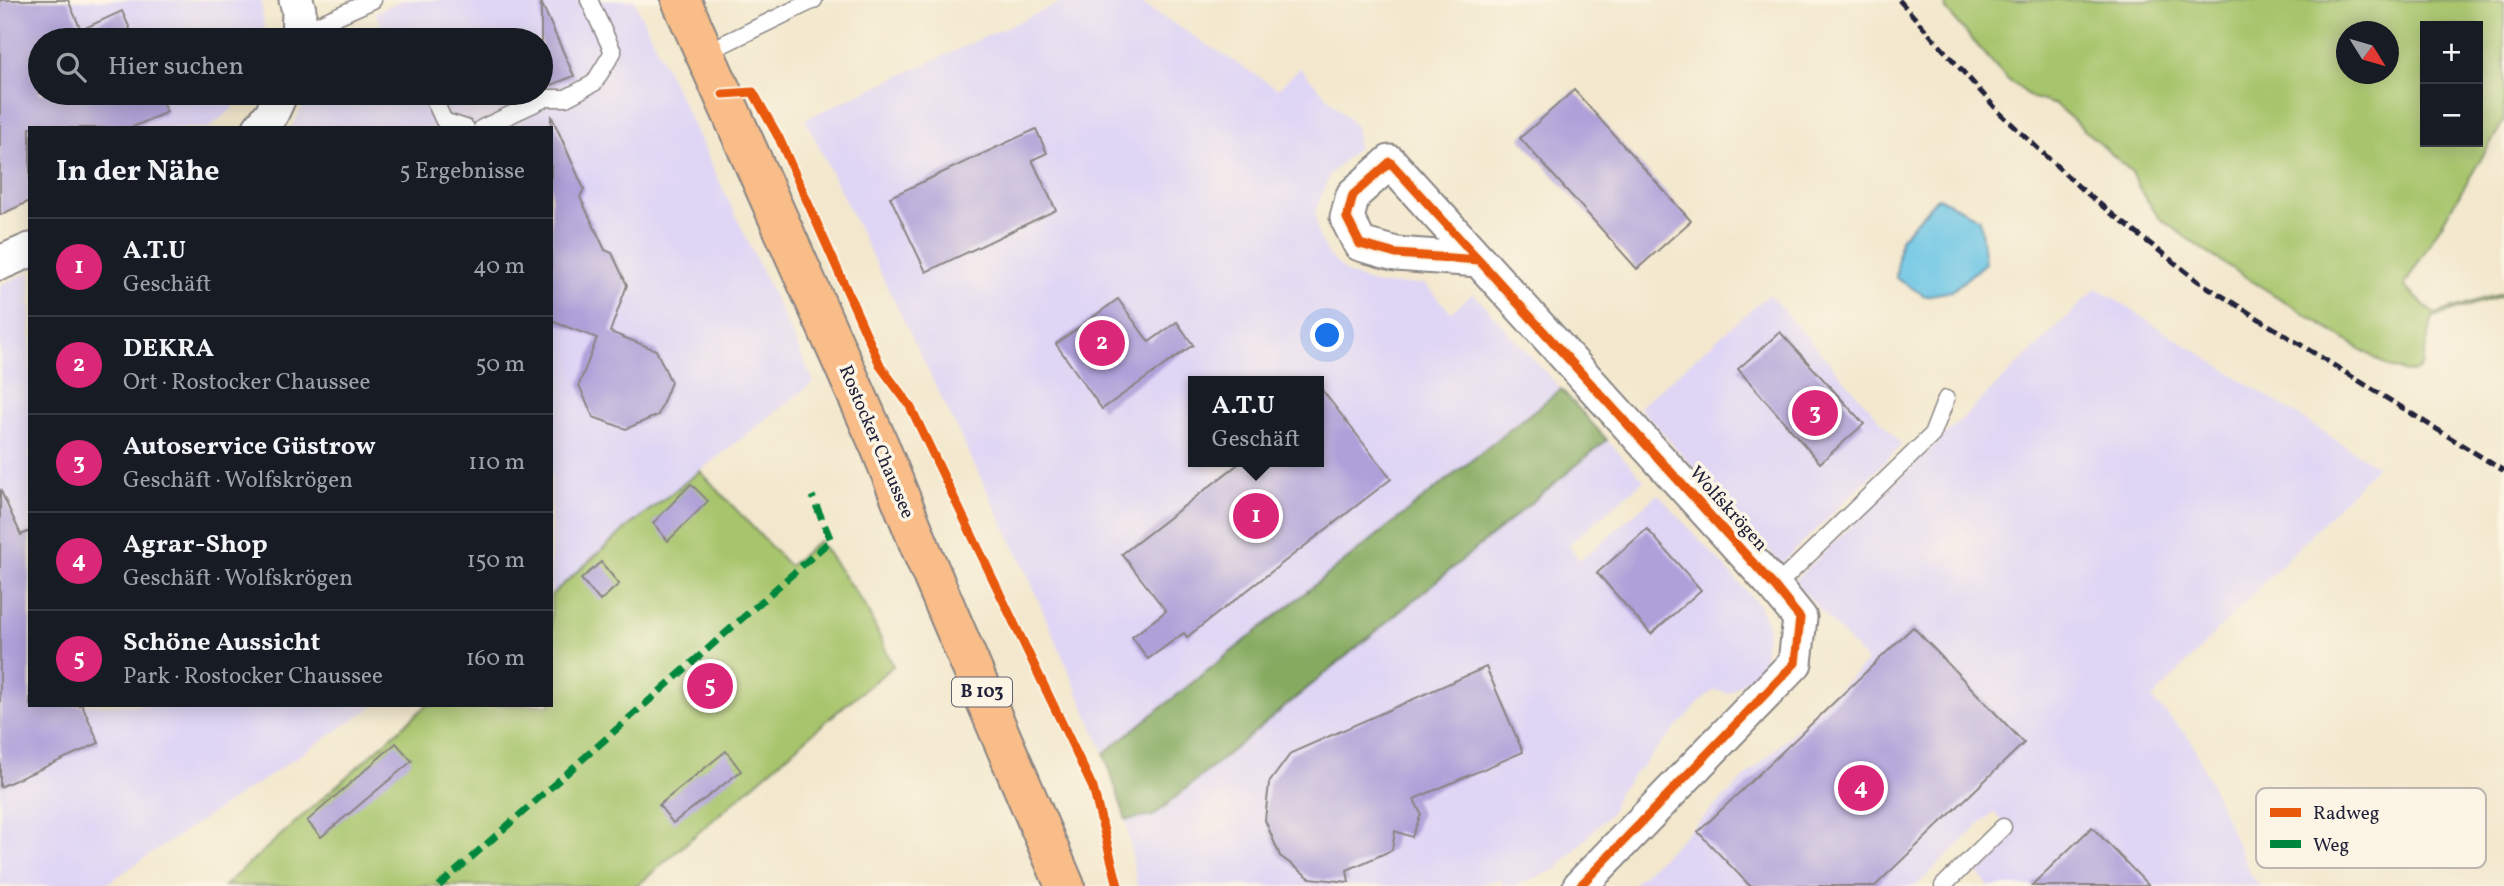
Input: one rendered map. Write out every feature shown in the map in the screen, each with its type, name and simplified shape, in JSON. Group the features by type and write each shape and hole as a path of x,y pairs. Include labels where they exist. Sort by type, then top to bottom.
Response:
{"main road":[{"name":"Rostocker Chaussee","path":"681,0 880,447 1065,886"}],"street":[{"path":"296,0 299,10 298,28"},
{"path":"262,126 276,105"},
{"name":"Wolfskrögen","path":"1479,260 1396,254 1360,244 1347,218 1353,195 1390,162 1479,260 1775,587 1800,618 1795,663 1580,886"},
{"path":"0,263 28,251"}],"lane":[{"path":"316,28 373,0"},
{"path":"553,98 566,99 594,83 614,52 589,0"},
{"path":"705,53 814,0"},
{"path":"437,105 444,121 460,126"},
{"path":"486,126 531,105"},
{"path":"1775,587 1932,436 1946,399"},
{"path":"1942,886 2003,827"}],"shaded area":[{"path":"0,0 261,0 264,28 28,28 28,105 234,105 211,126 32,126"},
{"path":"403,0 634,0 814,382 629,526 553,593 553,126 292,126 303,105 553,105 553,28 382,28 375,12"},
{"path":"1066,0 1136,0 1278,89 1300,68 1356,127 1358,147 1330,174 1315,212 1318,235 1329,256 1348,274 1379,285 1425,284 1451,312 1473,293 1561,389 1104,753 1022,562 805,119"},
{"path":"28,273 28,707 372,707 103,886 0,886 0,285"},
{"path":"2097,288 2377,466 2152,699 2191,740 2251,875 2261,886 1989,886 1976,872 2015,834 1993,812 1916,886 1631,886 1867,662 1794,581"},
{"path":"1769,294 1902,445 1781,564 1639,407"},
{"path":"1607,440 1644,480 1568,545 1580,560 1658,494 1759,605 1768,626 1763,665 1729,693 1714,690 1700,702 1619,791 1611,812 1557,869 1515,886 1504,886 1500,879 1476,886 1137,886 1126,820 1153,816"}],"green space":[{"path":"1945,0 2504,0 2504,121 2404,286 2434,314 2504,292 2504,295 2433,317 2422,365 2417,371 2407,372 2389,367 2206,252 2161,219 2141,192 2132,172 2056,105 2033,98 2007,79 1946,10"},
{"path":"1561,389 1607,440 1153,816 1126,820 1104,753"},
{"path":"700,471 789,566 819,541 867,609 893,666 637,886 224,886 425,707 553,707 553,593 629,526"}],"water":[{"path":"1938,197 1980,219 1985,263 1952,291 1925,296 1896,278 1900,239"}],"building":[{"path":"0,0 68,0 80,28 28,28 28,105 164,105 167,112 136,126 28,126 28,202 0,215"},
{"path":"541,2 553,28 541,28"},
{"path":"122,11 130,28 85,28"},
{"path":"553,29 574,76 553,84"},
{"path":"1574,90 1691,221 1637,269 1520,138"},
{"path":"551,115 584,189 580,197 605,250 612,253 627,285 610,332 656,350 671,382 658,415 626,429 593,417 579,385 597,338 553,322"},
{"path":"1036,129 1047,153 1032,160 1056,210 926,272 890,197"},
{"path":"1118,299 1149,342 1177,322 1193,345 1102,409 1056,344"},
{"path":"1780,332 1864,424 1820,463 1738,369"},
{"path":"1324,392 1391,479 1187,637 1184,633 1148,659 1132,637 1166,611 1122,554 1235,467 1324,467"},
{"path":"691,484 708,501 668,541 653,523"},
{"path":"0,489 21,535 28,532 28,707 83,707 99,743 0,787"},
{"path":"1647,529 1701,590 1651,634 1597,573"},
{"path":"601,562 619,584 600,601 581,579"},
{"path":"1913,627 2024,743 1875,886 1750,886 1698,832"},
{"path":"1486,667 1523,752 1414,799 1421,814 1412,837 1395,831 1392,850 1347,870 1349,882 1310,878 1280,856 1265,820 1269,783 1291,753"},
{"path":"396,743 412,761 321,837 307,821"},
{"path":"726,751 741,771 673,823 659,805"},
{"path":"2092,827 2149,886 2031,886"}],"railway":[{"path":"1899,0 2000,113 2078,186 2198,281 2504,471"}],"marked path":[{"path":"439,886 831,540 812,496"}],"cycle path":[{"path":"723,94 753,92 779,138 881,367 910,406 1093,788 1118,886"},
{"path":"1479,260 1396,254 1360,244 1347,218 1353,195 1390,162 1775,587 1800,618 1795,663 1580,886"}],"place":[{"name":"DEKRA","path":"1102,343"},
{"name":"Autoservice Güstrow","path":"1815,413"},
{"name":"A.T.U","path":"1256,516"},
{"name":"Schöne Aussicht","path":"710,686"},
{"name":"Agrar-Shop","path":"1861,788"}]}
